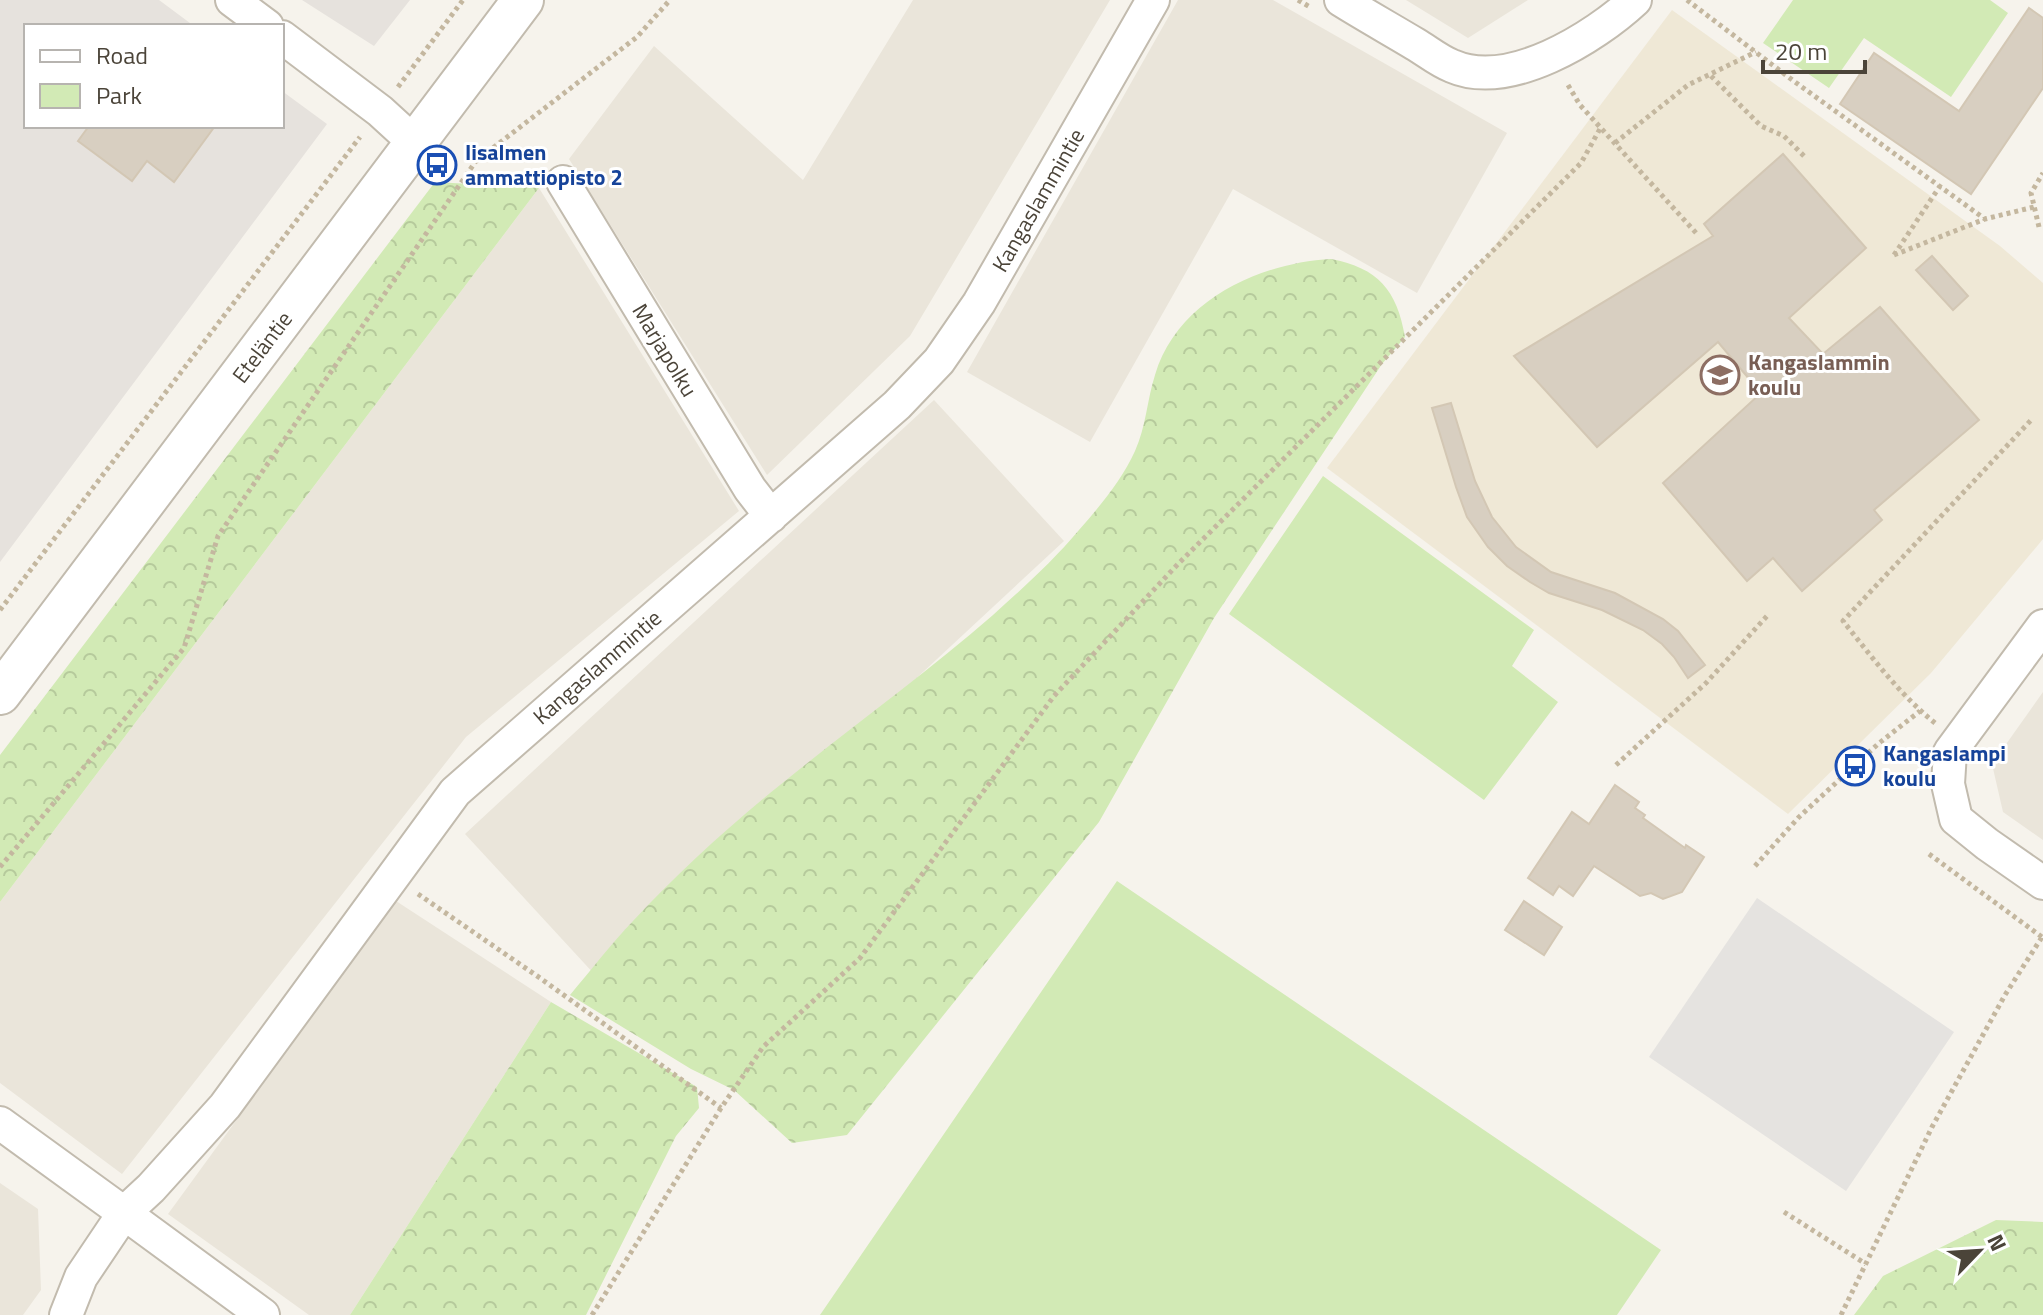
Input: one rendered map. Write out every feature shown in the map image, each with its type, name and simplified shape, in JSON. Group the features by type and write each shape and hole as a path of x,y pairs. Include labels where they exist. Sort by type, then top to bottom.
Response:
{"street":[{"path":"232,0 264,24"},
{"name":"Eteläntie","path":"0,694 523,0"},
{"name":"Kangaslammintie","path":"66,1315 81,1277 124,1213 151,1188 225,1106 455,792 897,405 939,361 979,303 1153,0"},
{"path":"1341,0 1453,67 1477,72 1509,71 1551,54 1604,25 1635,0"},
{"path":"284,39 380,111 415,143"},
{"name":"Marjapolku","path":"563,182 750,489 771,516"},
{"path":"2043,626 1950,752 1948,784 1956,819 2043,883"},
{"path":"0,1123 263,1315"}],"path":[{"path":"0,610 463,0"},
{"path":"0,867 184,648 218,536 476,161 637,37 670,0"},
{"path":"1687,0 1985,219"},
{"path":"1615,143 1688,85 1756,52"},
{"path":"1711,76 1761,126 1784,136 1804,156"},
{"path":"1568,85 1580,105 1697,234"},
{"path":"592,1315 721,1108 763,1047 860,958 1054,696 1178,564 1581,163 1601,127"},
{"path":"2039,227 2031,193 2043,173"},
{"path":"1940,186 1894,255 1985,219 2034,207"},
{"path":"1958,742 1920,711 1895,685 1843,621 2033,418"},
{"path":"1616,765 1706,683 1767,616"},
{"path":"1755,866 1799,817 1878,744 1920,711"},
{"path":"1841,1315 1932,1127 2005,995 2042,937 1929,854"},
{"path":"392,876 721,1108"},
{"path":"1784,1212 1866,1264"}],"shaded area":[{"path":"0,0 159,0 191,24 24,24 24,128 284,128 284,92 327,124 0,562"},
{"path":"302,0 410,0 374,46"},
{"path":"913,0 1110,0 910,336 767,475 569,159 654,46 803,180"},
{"path":"1178,0 1273,0 1507,133 1417,293 1233,189 1090,442 967,372"},
{"path":"1406,0 1528,0 1468,38"},
{"name":"Kangaslammin koulu","path":"1672,10 2000,246 2043,283 2043,539 1931,673 1788,814 1327,468"},
{"path":"539,188 739,511 466,737 122,1174 0,1083 0,902"},
{"path":"934,400 1064,541 596,976 465,834"},
{"path":"2043,692 2043,840 2003,812 1992,764"},
{"path":"1757,898 1954,1032 1846,1191 1649,1057"},
{"path":"396,901 551,1002 350,1315 309,1315 168,1214"},
{"path":"0,1183 38,1209 41,1290 23,1315 0,1315"}],"green space":[{"path":"1793,0 1990,0 2008,13 1951,97 1864,38 1829,88 1763,43"},
{"path":"435,182 539,188 0,902 0,755"},
{"path":"1331,259 1361,268 1383,284 1397,306 1405,337 1382,364 1214,618 1099,822 847,1135 792,1143 734,1090 691,1069 570,995 625,930 704,850 780,785 993,615 1069,541 1095,512 1130,462 1139,442 1155,375 1166,349 1182,326 1201,307 1249,278 1276,268"},
{"path":"1323,476 1534,630 1512,666 1558,702 1484,800 1229,614"},
{"path":"1117,881 1661,1250 1617,1315 820,1315"},
{"path":"551,1002 697,1087 699,1108 676,1136 586,1315 350,1315"},
{"path":"1996,1220 2043,1222 2043,1315 1854,1315 1883,1276"}],"building":[{"path":"2029,8 2043,18 2043,88 1971,194 1840,104 1874,53 1959,111"},
{"path":"88,128 214,128 174,182 147,161 132,181 78,141"},
{"path":"1783,154 1866,248 1789,318 1823,354 1880,307 1979,420 1874,510 1882,520 1802,591 1773,558 1747,581 1663,483 1761,393 1718,342 1597,447 1514,356 1713,236 1704,224"},
{"path":"1932,256 1968,296 1953,310 1916,270"},
{"path":"1451,403 1475,481 1492,517 1516,547 1551,572 1615,593 1663,619 1678,631 1705,665 1688,678 1662,644 1643,630 1602,610 1549,593 1507,566 1488,547 1467,517 1432,408"},
{"path":"1615,785 1639,802 1635,808 1645,815 1643,818 1685,848 1686,845 1704,857 1682,892 1663,899 1651,893 1640,896 1594,866 1573,896 1559,886 1553,895 1528,878 1572,812 1589,824"},
{"path":"1524,901 1562,927 1544,955 1505,930"}],"place":[{"name":"Iisalmen ammattiopisto 2","path":"437,165"},
{"name":"Kangaslammin koulu","path":"1720,375"},
{"name":"Kangaslampi koulu","path":"1855,766"}]}
